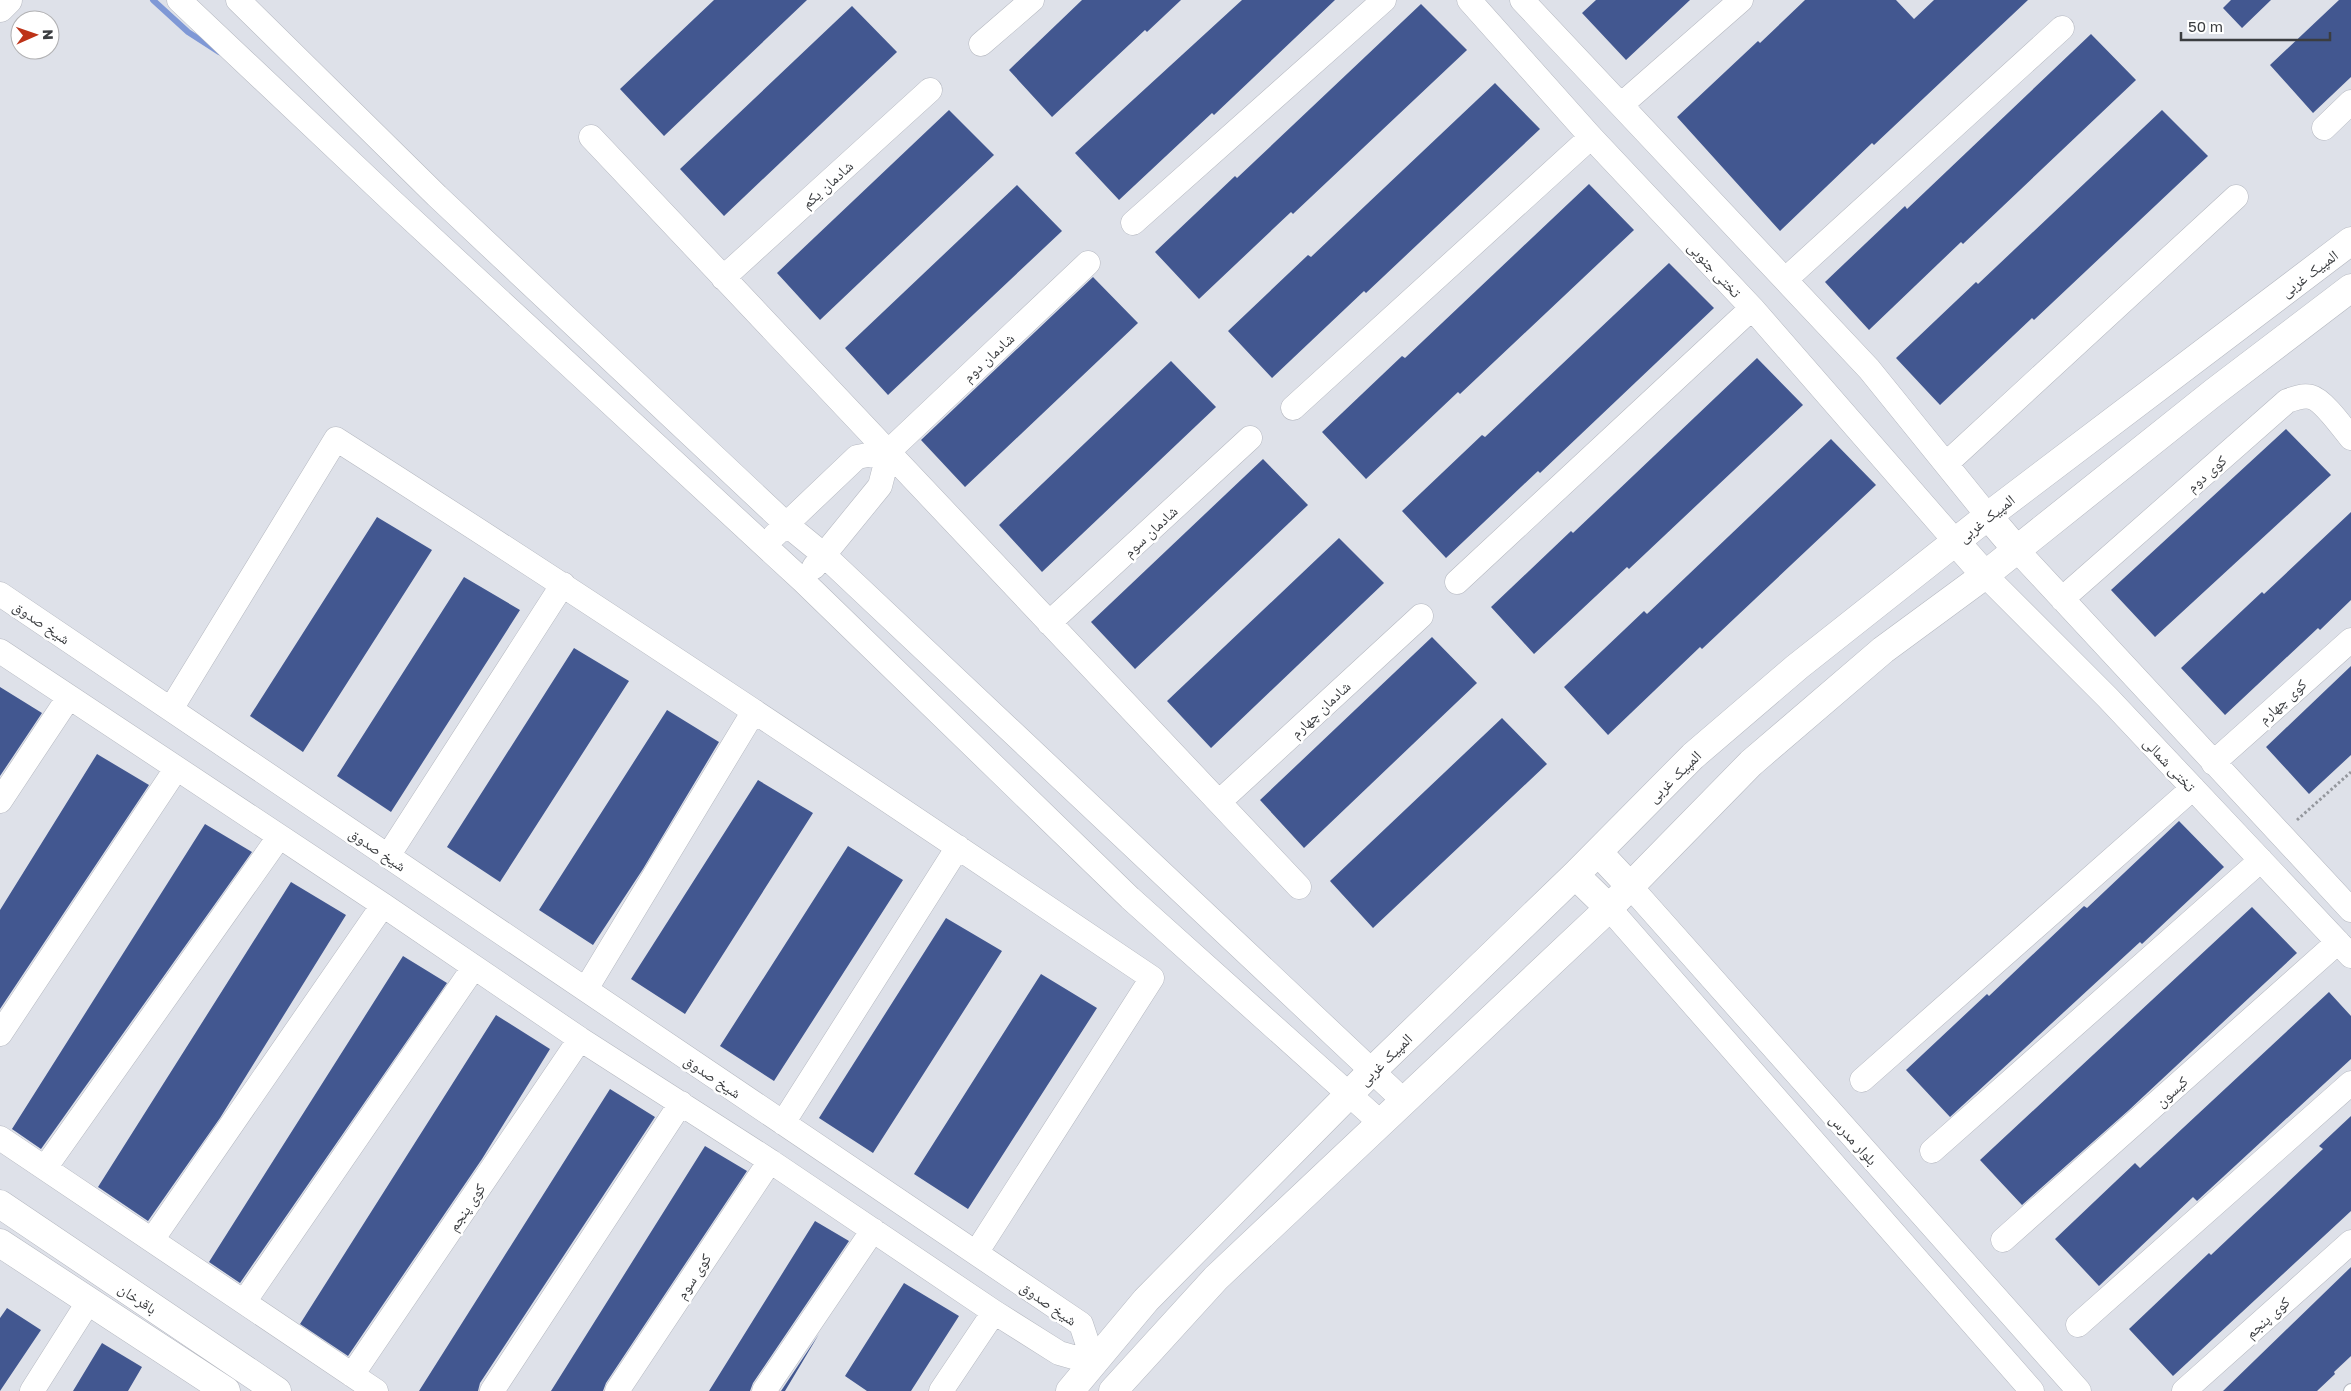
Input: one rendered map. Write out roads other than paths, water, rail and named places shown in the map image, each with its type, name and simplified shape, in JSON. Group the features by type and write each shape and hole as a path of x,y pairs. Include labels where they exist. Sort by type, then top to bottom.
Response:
{"street":[{"path":"0,8 8,0"},
{"path":"180,0 394,203 802,580 1130,898 1381,1123"},
{"path":"238,0 437,196 786,524 824,555 1404,1102"},
{"path":"981,44 1032,0"},
{"path":"1133,223 1384,0"},
{"name":"تختی جنوبی","path":"1469,0 1591,137 1752,308 1956,542"},
{"path":"1522,0 1882,383 1988,516 2018,550 2351,910"},
{"path":"1621,105 1741,0"},
{"path":"1786,279 2062,28"},
{"name":"شادمان یکم","path":"723,278 930,90"},
{"path":"2324,128 2351,102"},
{"path":"590,137 889,451 1299,887"},
{"path":"1293,408 1591,137"},
{"path":"1947,463 2236,197"},
{"name":"المپیک غربی","path":"1070,1391 1146,1300 1348,1094 1575,875 1692,756 1798,667 1988,516 2351,241"},
{"name":"شادمان دوم","path":"889,451 1088,263"},
{"path":"0,651 383,905 580,1039 770,1161 994,1312 1059,1353 1094,1362 1116,1387 1216,1278 1609,908 1751,764 1883,650 2018,550 2213,393 2351,288"},
{"path":"1457,582 1752,308"},
{"name":"کوی دوم","path":"2062,599 2287,401 2299,397 2313,397 2324,406 2351,438"},
{"name":"شادمان سوم","path":"1049,623 1250,438"},
{"path":"171,709 336,439 563,584 1152,978 976,1253"},
{"path":"764,545 857,457 889,451"},
{"path":"802,580 880,486 889,451"},
{"path":"1956,542 1985,575"},
{"name":"تختی شمالی","path":"1985,575 2108,698 2345,949"},
{"path":"388,856 563,584"},
{"name":"شیخ صدوق","path":"0,594 1081,1324 1094,1362"},
{"name":"شادمان چهارم","path":"1219,802 1421,616"},
{"name":"کوی چهارم","path":"2213,763 2351,640"},
{"path":"0,800 69,697"},
{"path":"586,989 754,711"},
{"path":"0,1034 176,769"},
{"path":"1862,1080 2192,788"},
{"path":"45,1168 279,837"},
{"path":"783,1123 958,847"},
{"path":"1598,852 1630,886"},
{"path":"1932,1151 2261,860"},
{"path":"1575,875 1609,908 2032,1391"},
{"name":"بلوار مدرس","path":"1630,886 2079,1391"},
{"path":"152,1240 383,905"},
{"name":"کیسون","path":"2003,1240 2345,949"},
{"path":"244,1302 474,967"},
{"name":"کوی پنجم","path":"352,1375 580,1039"},
{"path":"2078,1325 2351,1083"},
{"path":"492,1391 681,1103"},
{"path":"0,1138 376,1391"},
{"name":"کوی سوم","path":"618,1391 770,1161"},
{"name":"باقرخان","path":"0,1204 277,1391"},
{"path":"764,1391 873,1230"},
{"name":"کوی پنجم","path":"2184,1391 2351,1242"},
{"name":"باقرخان","path":"0,1243 226,1391"},
{"path":"32,1391 89,1301"},
{"path":"940,1391 994,1312"}],"waterway":[{"path":"153,0 188,32 219,52"}]}
